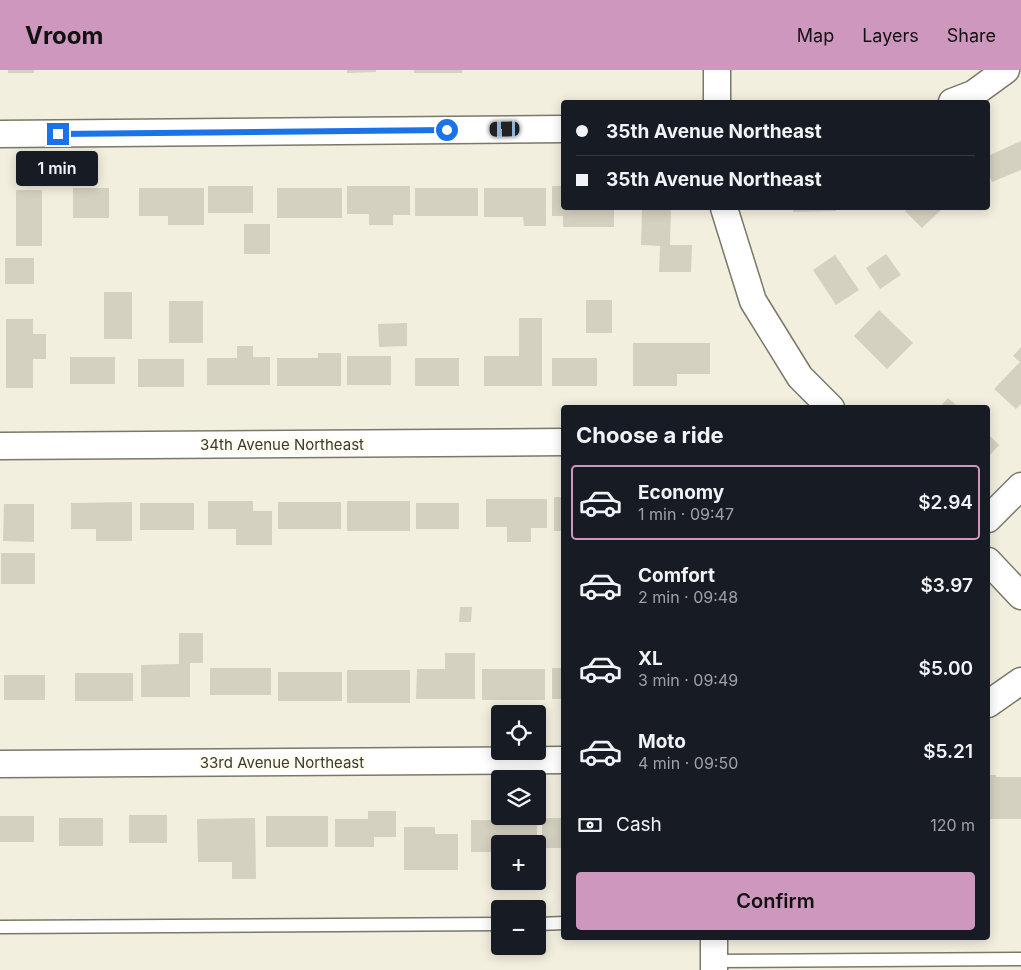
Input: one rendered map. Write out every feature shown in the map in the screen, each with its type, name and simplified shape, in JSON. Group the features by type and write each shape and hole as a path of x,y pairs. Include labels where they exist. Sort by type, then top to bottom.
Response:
{"street":[{"path":"717,70 717,100"},
{"path":"957,100 973,94 1006,70"},
{"path":"0,134 561,129"},
{"path":"725,210 753,302 800,377 828,405"},
{"name":"34th Avenue Northeast","path":"0,446 561,442"},
{"path":"990,517 1021,486"},
{"path":"990,563 1021,596"},
{"path":"990,703 1021,681"},
{"name":"33rd Avenue Northeast","path":"0,764 561,760"}],"lane":[{"path":"546,924 561,923"},
{"path":"0,927 491,924"},
{"path":"714,956 1021,959"}],"building":[{"path":"8,70 34,70 34,73 8,73"},
{"path":"347,70 376,70 376,72 347,73"},
{"path":"414,70 462,70 462,73 414,73"},
{"path":"1021,141 1021,170 992,182 990,177 990,155"},
{"path":"208,186 253,186 253,213 208,213"},
{"path":"347,186 410,186 410,215 393,215 393,225 369,225 369,214 347,214"},
{"path":"552,186 561,186 561,210 614,210 614,227 563,227 563,216 552,216"},
{"path":"73,188 109,188 109,218 73,218"},
{"path":"139,188 204,188 204,225 168,225 168,216 139,216"},
{"path":"277,188 342,188 342,218 277,218"},
{"path":"415,188 478,188 478,216 415,216"},
{"path":"484,188 546,188 546,226 524,226 523,217 484,217"},
{"path":"16,190 42,190 42,246 16,246"},
{"path":"642,210 671,210 670,245 692,245 691,272 659,272 660,246 641,245"},
{"path":"793,210 836,210 836,211 793,212"},
{"path":"906,210 941,210 922,228 905,211"},
{"path":"244,224 270,224 270,254 244,254"},
{"path":"886,254 901,275 880,289 866,268"},
{"path":"835,255 859,290 836,305 813,270"},
{"path":"5,258 34,258 34,284 5,284"},
{"path":"104,292 132,292 132,339 104,339"},
{"path":"586,300 612,300 612,333 586,333"},
{"path":"169,301 203,301 203,343 169,343"},
{"path":"879,310 913,343 887,369 854,336"},
{"path":"519,318 542,318 542,386 484,386 484,356 519,356"},
{"path":"6,319 33,319 33,334 46,334 46,359 33,359 33,388 6,388"},
{"path":"407,323 407,346 379,347 378,324"},
{"path":"633,343 710,343 710,374 677,374 677,386 633,386"},
{"path":"237,346 253,346 253,357 270,357 270,385 207,385 207,358 237,358"},
{"path":"1021,347 1021,404 1016,409 994,389 1020,362 1013,356"},
{"path":"318,353 341,353 341,386 277,386 277,358 318,358"},
{"path":"347,356 391,356 391,385 347,385"},
{"path":"70,357 115,357 115,384 70,384"},
{"path":"415,358 459,358 459,386 415,386"},
{"path":"552,358 597,358 597,386 552,386"},
{"path":"138,359 184,359 184,387 138,387"},
{"path":"948,398 956,405 942,405"},
{"path":"990,436 999,445 990,455"},
{"path":"554,497 561,497 561,531 554,531"},
{"path":"486,499 547,499 547,528 531,528 531,542 507,542 507,527 486,527"},
{"path":"208,501 253,501 253,511 272,511 272,545 236,545 236,529 208,529"},
{"path":"347,501 410,501 410,531 347,531"},
{"path":"132,502 132,541 96,541 96,529 71,529 71,503"},
{"path":"278,502 341,502 341,529 278,529"},
{"path":"140,503 194,503 194,530 140,530"},
{"path":"416,503 459,503 459,529 416,529"},
{"path":"4,504 34,504 34,542 3,541"},
{"path":"1,553 35,553 35,584 1,584"},
{"path":"460,607 472,607 471,622 459,622"},
{"path":"179,633 203,633 203,663 190,663 190,697 141,697 141,665 179,664"},
{"path":"445,653 475,653 475,699 416,699 417,669 445,669"},
{"path":"210,668 271,668 271,695 210,695"},
{"path":"552,668 561,668 561,699 552,699"},
{"path":"482,669 545,669 545,700 482,700"},
{"path":"347,670 410,670 410,703 347,703"},
{"path":"278,672 342,672 342,701 278,701"},
{"path":"75,673 133,673 133,701 75,701"},
{"path":"4,675 45,675 45,700 4,700"},
{"path":"990,775 996,775 996,777 1021,777 1021,819 990,819"},
{"path":"368,811 396,811 396,837 374,837 374,847 335,847 335,819 368,819"},
{"path":"129,815 167,815 167,843 129,843"},
{"path":"0,816 34,816 34,842 0,842"},
{"path":"266,816 328,816 328,847 266,847"},
{"path":"59,818 103,818 103,846 59,846"},
{"path":"255,818 256,879 232,879 232,862 198,862 197,819"},
{"path":"546,818 561,818 561,848 546,848 546,835 542,835 542,825 546,825"},
{"path":"471,820 491,820 491,825 537,825 537,835 491,835 491,852 471,852"},
{"path":"404,827 435,827 435,834 458,834 458,870 404,870"}],"route":[{"path":"58,134 447,130"}]}
